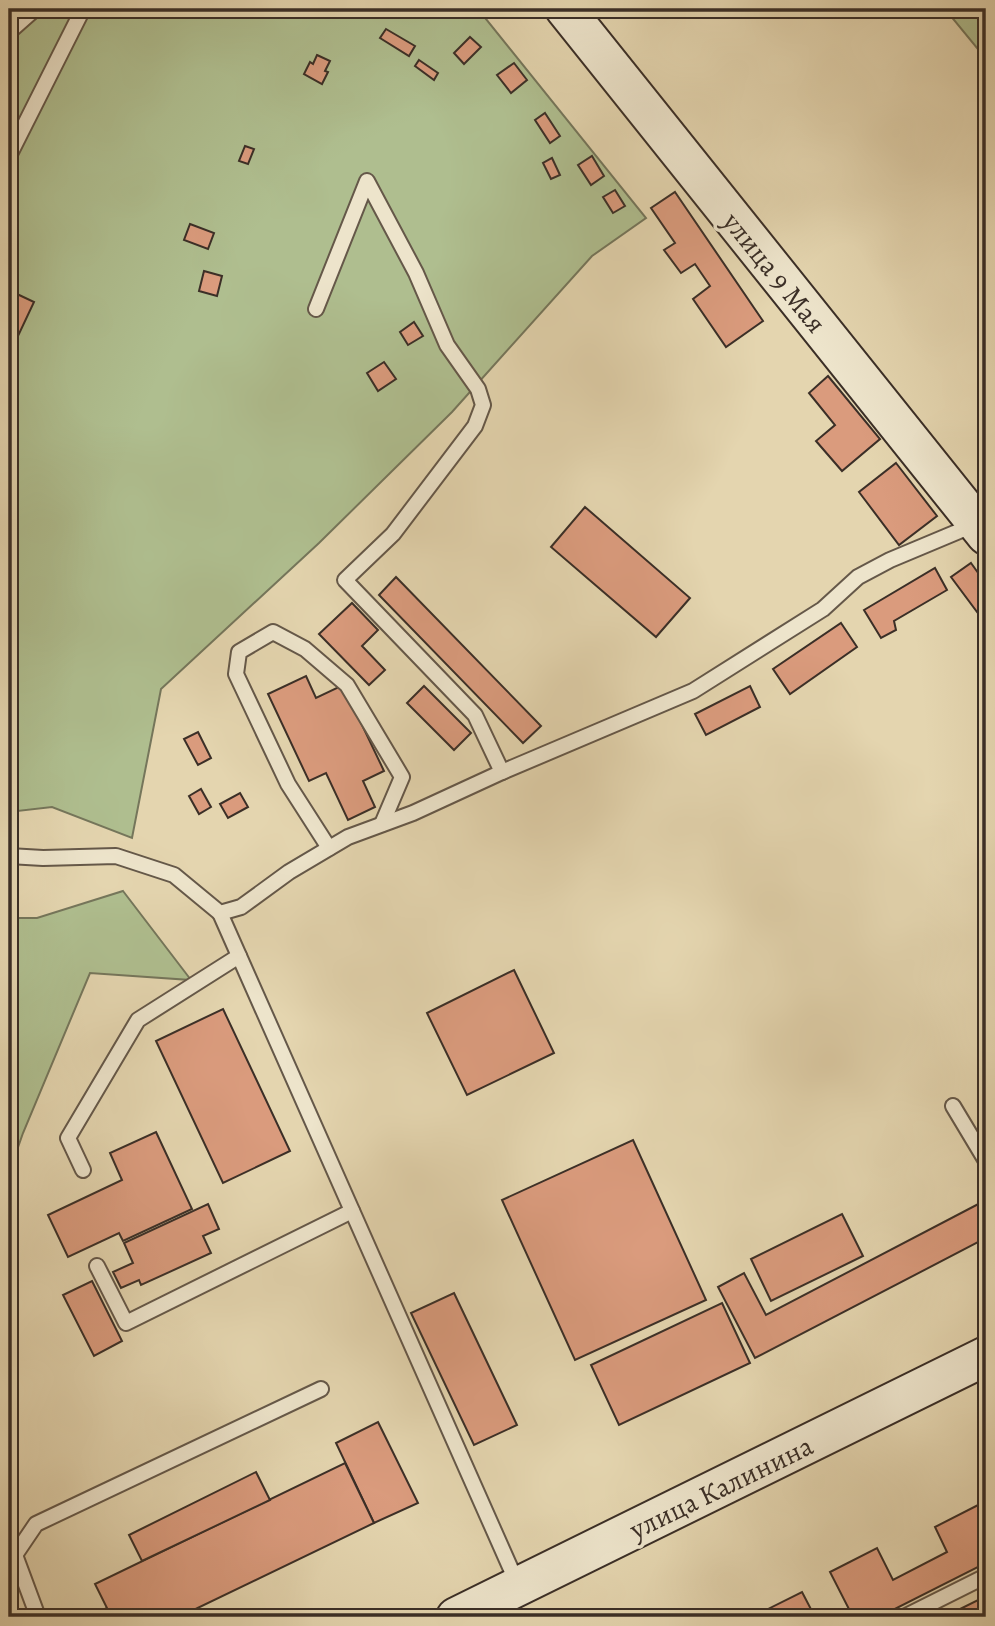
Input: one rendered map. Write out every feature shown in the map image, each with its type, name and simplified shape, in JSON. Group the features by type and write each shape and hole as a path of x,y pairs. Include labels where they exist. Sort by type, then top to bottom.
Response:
{"main road":[{"name":"улица 9 Мая","path":"565,9 982,529"},
{"name":"улица Калинина","path":"456,1617 986,1356"}],"lane":[{"path":"9,32 35,9"},
{"path":"9,156 83,9"},
{"path":"316,309 367,181 416,274 447,345 478,389 482,405 475,426 393,534 345,580 475,715 502,772"},
{"path":"219,913 241,908 289,872 348,837 413,814 502,772 694,691 823,609 858,577 890,560 982,529"},
{"path":"328,848 288,785 236,674 239,653 273,632 305,649 347,685 402,777 382,824"},
{"path":"9,856 116,856 174,875 219,913 519,1586"},
{"path":"83,1170 68,1138 138,1020 239,956"},
{"path":"953,1106 986,1161"},
{"path":"97,1266 126,1323 352,1212"},
{"path":"38,1617 15,1555 36,1524 321,1388"},
{"path":"904,1617 986,1576"}],"green space":[{"path":"9,9 478,9 646,218 592,256 452,412 319,543 161,689 132,838 52,807 9,812"},
{"path":"945,9 986,9 986,59"},
{"path":"123,891 191,980 90,973 9,1173 9,918 37,918"}],"building":[{"path":"386,29 415,46 409,56 380,38"},
{"path":"470,37 481,47 464,64 454,53"},
{"path":"317,55 330,61 322,84 304,74"},
{"path":"419,60 438,73 434,80 415,66"},
{"path":"514,63 527,80 511,93 497,75"},
{"path":"545,113 560,136 550,143 535,120"},
{"path":"245,146 254,149 248,164 239,161"},
{"path":"592,156 604,176 591,185 578,165"},
{"path":"552,158 560,175 551,179 543,163"},
{"path":"615,190 625,206 613,213 603,197"},
{"path":"675,192 763,321 726,347 693,299 710,286 695,264 681,273 664,250 675,243 651,208"},
{"path":"190,224 214,233 208,249 184,240"},
{"path":"204,271 222,276 217,296 199,291"},
{"path":"17,294 34,302 18,336 9,332 9,311"},
{"path":"414,322 423,336 408,345 400,332"},
{"path":"384,362 396,379 378,391 367,373"},
{"path":"828,376 880,439 842,471 816,441 835,425 809,393"},
{"path":"896,463 937,516 899,545 859,492"},
{"path":"585,507 690,598 656,637 551,547"},
{"path":"971,563 986,584 986,624 951,577"},
{"path":"935,568 947,590 894,621 896,630 881,638 864,610"},
{"path":"396,577 541,726 523,743 379,595"},
{"path":"352,603 378,630 362,646 385,670 369,685 319,634"},
{"path":"841,623 857,647 790,694 773,669"},
{"path":"306,676 316,698 343,685 384,771 363,781 375,807 348,820 326,773 309,781 268,694"},
{"path":"424,686 471,733 454,750 407,703"},
{"path":"750,686 760,707 706,735 695,714"},
{"path":"198,732 211,758 198,765 184,739"},
{"path":"201,789 211,807 199,814 189,796"},
{"path":"240,793 248,807 228,818 220,804"},
{"path":"514,970 554,1053 467,1095 427,1013"},
{"path":"223,1009 290,1151 223,1183 156,1041"},
{"path":"156,1132 192,1209 123,1241 119,1233 68,1257 48,1215 122,1180 110,1153"},
{"path":"633,1140 706,1300 575,1360 502,1200"},
{"path":"986,1200 986,1238 755,1358 718,1287 744,1273 766,1315"},
{"path":"208,1204 219,1229 203,1236 211,1253 141,1285 139,1280 121,1288 113,1272 133,1263 124,1243"},
{"path":"842,1214 863,1256 771,1301 751,1259"},
{"path":"92,1281 122,1341 94,1356 63,1295"},
{"path":"454,1293 517,1425 474,1445 411,1313"},
{"path":"722,1303 750,1363 619,1425 591,1365"},
{"path":"378,1422 418,1503 374,1523 336,1443"},
{"path":"345,1463 374,1523 179,1617 89,1617 107,1608 95,1584"},
{"path":"256,1472 270,1500 142,1561 129,1535"},
{"path":"986,1501 986,1563 879,1617 853,1617 830,1572 877,1548 893,1580 947,1552 935,1527"},
{"path":"802,1592 814,1615 752,1617"},
{"path":"986,1596 986,1617 944,1617"}]}
